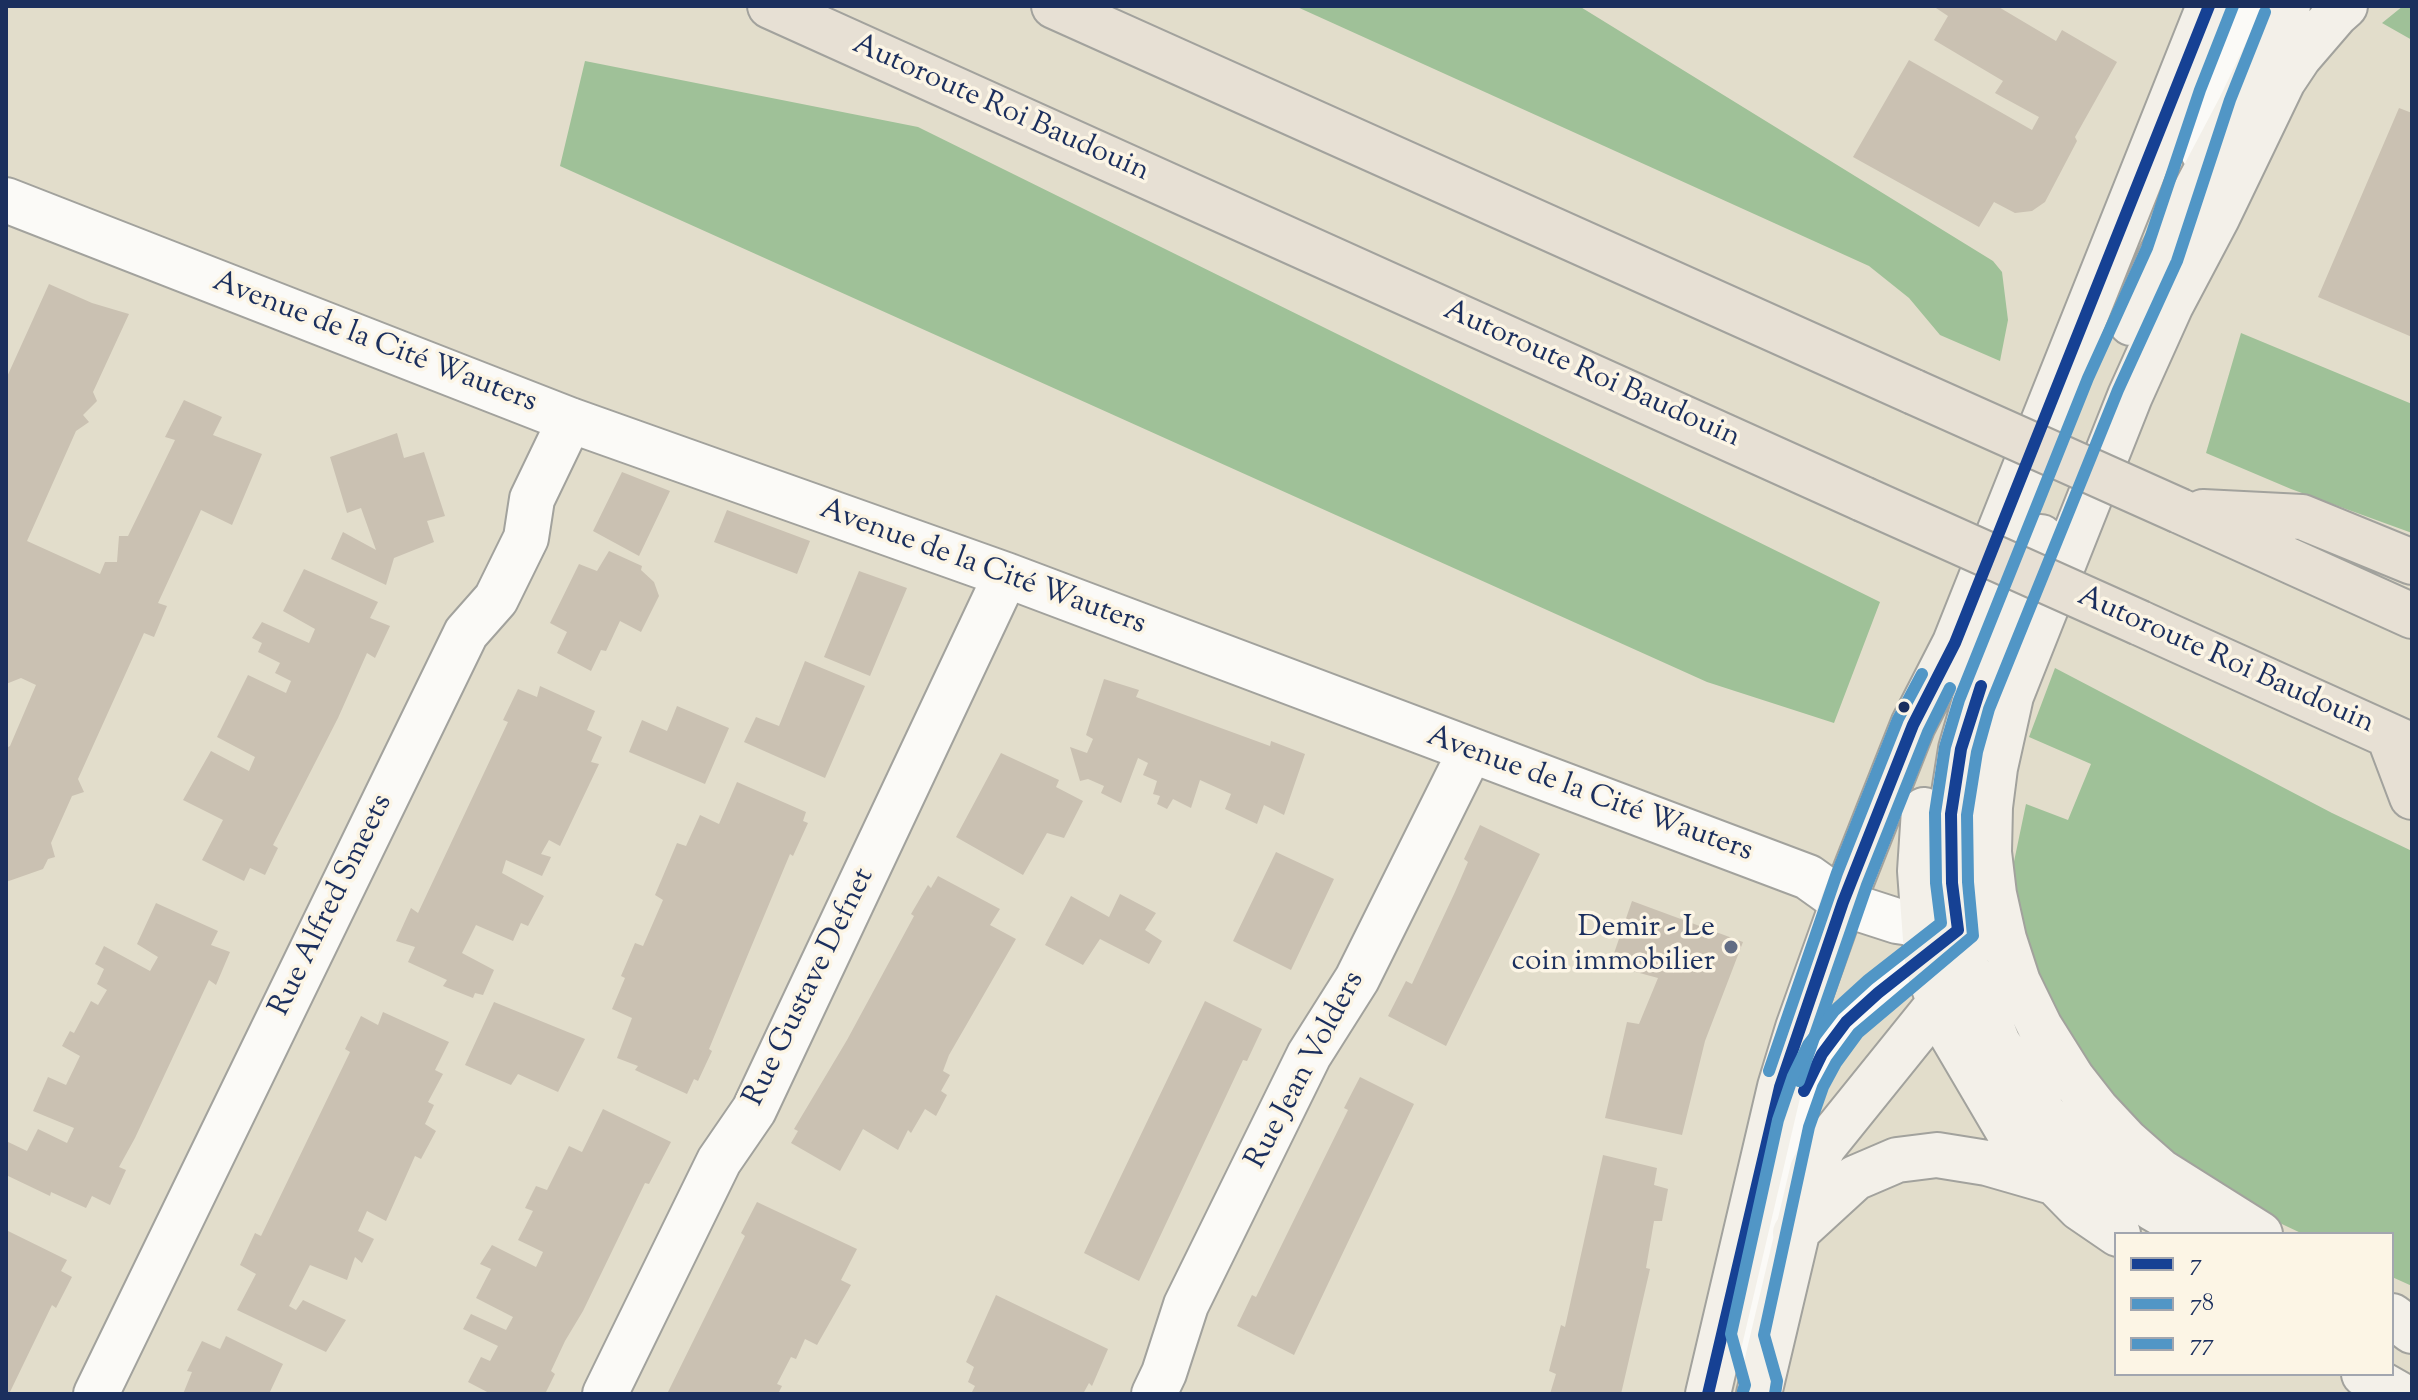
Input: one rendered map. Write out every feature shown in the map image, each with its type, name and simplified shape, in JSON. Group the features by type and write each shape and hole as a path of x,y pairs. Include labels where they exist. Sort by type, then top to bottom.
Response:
{"highway":[{"name":"Autoroute Roi Baudouin","path":"770,6 2400,741"},
{"path":"1054,6 2412,616"},
{"path":"2180,511 2302,517 2412,562"},
{"path":"2400,741 2412,797"}],"main road":[{"path":"1708,1394 1780,1087 1843,902 1913,725 1955,643 2209,6"},
{"path":"2257,1232 2160,1171 2097,1110 2072,1078 2040,1027 2018,982 1997,909 1989,852 1995,768 2002,728 2021,669 2130,396 2171,305 2288,6"},
{"path":"2115,1232 2080,1208 2007,1129 1950,1032 1940,1003 1952,883 1951,828 1955,784 1966,730 1992,657 2103,384 2162,254 2299,57 2345,6"},
{"path":"1955,643 1930,753 1920,871 1944,944 1998,1043 2044,1114 2091,1164 2154,1209 2194,1232"},
{"path":"1760,1389 1812,1170 1824,1146 1940,1003"},
{"path":"1795,1233 1855,1178 1897,1160 1937,1155 1987,1163 2053,1182"},
{"path":"2394,1318 2412,1331"},
{"path":"2368,1376 2399,1394"}],"street":[{"name":"Avenue de la Cité Wauters","path":"6,200 570,420 1006,575 1808,877 1843,902 1897,921 1944,944"},
{"name":"Rue Alfred Smeets","path":"96,1394 466,633 496,599 526,538 532,499 570,420"},
{"name":"Rue Gustave Defnet","path":"605,1394 719,1161 754,1110 1006,575"},
{"name":"Rue Jean Volders","path":"1154,1394 1186,1305 1206,1263 1309,1055 1357,979 1470,752"}],"lane":[{"path":"2162,254 2215,95 2250,6"},
{"path":"1760,1389 1747,1336 1794,1123 1808,1081 1822,1054 1846,1022 1944,944"}],"green space":[{"path":"1295,6 1579,6 1993,261 2002,272 2008,320 2000,361 1940,335 1909,298 1869,266"},
{"path":"2403,6 2412,6 2412,40 2382,23"},
{"path":"585,61 918,127 1880,602 1834,723 1707,682 560,166"},
{"path":"2241,333 2412,404 2412,533 2291,489 2206,453"},
{"path":"2055,668 2332,813 2412,851 2412,1286 2394,1278 2394,1232 2299,1232 2214,1192 2098,1092 2025,961 2011,876 2026,804 2068,820 2091,764 2029,737"}],"building":[{"path":"1933,6 1997,6 2056,41 2062,30 2117,62 2075,137 2077,141 2045,202 2032,211 2015,213 1994,202 1979,227 1853,157 1909,60 2032,130 2039,117 1995,93 2003,81 1934,40 1948,16"},
{"path":"2399,108 2412,113 2412,337 2318,297"},
{"path":"49,284 92,303 129,314 93,392 97,401 83,415 89,422 76,431 27,541 100,574 105,562 117,562 119,536 128,536 175,440 165,437 184,400 222,417 213,435 262,454 232,525 201,510 158,603 167,606 154,637 144,633 78,779 84,792 72,796 51,843 55,857 48,859 43,869 6,882 6,748 10,746 36,685 21,678 6,684 6,379"},
{"path":"397,433 404,458 424,452 445,516 427,521 434,542 394,558 386,585 331,559 343,532 376,550 361,508 347,513 330,457"},
{"path":"622,472 670,491 639,556 593,531"},
{"path":"727,510 810,541 797,574 714,542"},
{"path":"609,551 642,566 641,570 654,582 659,596 641,632 620,621 606,651 601,650 591,671 557,653 567,632 550,623 579,564 597,571"},
{"path":"304,569 378,602 370,618 390,626 375,658 367,653 338,718 273,845 278,848 265,875 250,868 244,881 202,860 223,820 183,800 211,751 249,771 255,757 217,737 248,675 286,693 291,681 275,673 280,663 258,652 262,643 252,638 262,622 309,643 315,629 283,611"},
{"path":"859,571 907,588 870,676 824,657"},
{"path":"805,661 865,686 825,778 744,742 756,717 779,726"},
{"path":"1104,679 1139,690 1136,697 1270,746 1271,741 1305,754 1284,815 1264,805 1257,824 1225,809 1231,794 1200,780 1191,808 1173,799 1167,809 1157,804 1160,796 1153,794 1157,781 1143,775 1148,763 1138,758 1121,803 1101,793 1104,786 1088,779 1080,781 1070,747 1087,753 1093,739 1086,735"},
{"path":"540,686 595,711 587,730 602,737 591,762 599,764 560,846 549,840 541,854 551,857 542,876 506,860 502,873 544,896 528,926 521,923 513,941 476,925 462,953 494,970 483,995 475,993 473,998 443,986 447,980 408,962 415,947 396,941 411,908 418,913 508,722 503,720 518,689 537,697"},
{"path":"677,706 729,728 705,784 629,752 642,720 667,731"},
{"path":"1001,753 1059,780 1056,787 1083,801 1064,838 1047,833 1023,875 956,837"},
{"path":"737,782 806,812 803,821 808,823 793,856 790,854 709,1049 712,1051 698,1081 694,1079 687,1094 635,1070 638,1066 617,1058 632,1018 612,1009 635,943 643,946 663,900 655,895 677,843 686,846 700,815 719,824"},
{"path":"1480,825 1540,854 1446,1046 1388,1016 1406,981 1412,984 1468,862 1464,859"},
{"path":"1276,852 1334,879 1291,970 1233,941"},
{"path":"938,876 1000,909 990,925 1016,939 949,1055 943,1071 950,1075 941,1091 947,1095 936,1116 925,1109 911,1133 908,1130 898,1150 863,1129 840,1171 791,1143 798,1131 794,1129 847,1040 914,916 911,914 928,885 931,888"},
{"path":"1120,894 1156,913 1145,930 1162,941 1149,964 1100,939 1083,965 1045,945 1071,896 1109,917"},
{"path":"1632,901 1743,942 1705,1041 1682,1135 1605,1118 1627,1022 1639,1024 1658,978 1610,965"},
{"path":"156,903 218,931 211,945 230,952 216,985 209,980 119,1167 126,1170 110,1205 92,1196 86,1208 51,1192 50,1196 6,1175 6,1141 27,1151 38,1129 67,1143 74,1128 33,1111 48,1077 66,1085 80,1056 62,1046 70,1031 74,1033 91,1001 98,1005 107,990 97,984 104,969 95,964 104,946 150,971 158,957 137,944"},
{"path":"1205,1001 1262,1029 1247,1061 1243,1060 1139,1281 1084,1253"},
{"path":"494,1002 585,1039 558,1092 518,1074 511,1085 465,1065"},
{"path":"383,1012 449,1042 435,1070 443,1074 428,1102 434,1105 425,1124 436,1131 421,1159 415,1156 386,1221 367,1211 358,1231 374,1239 362,1263 355,1257 347,1280 310,1265 289,1306 296,1310 303,1300 346,1320 326,1352 237,1310 256,1274 240,1265 255,1233 261,1236 350,1052 345,1049 361,1016 378,1025"},
{"path":"1360,1077 1414,1104 1294,1355 1237,1326 1252,1295 1256,1297 1348,1110 1344,1108"},
{"path":"603,1109 671,1142 649,1184 645,1183 583,1311 565,1341 551,1371 555,1374 545,1394 491,1394 468,1382 481,1357 490,1361 498,1346 463,1329 471,1314 506,1330 513,1317 476,1298 491,1269 480,1264 492,1245 536,1267 543,1252 518,1240 533,1211 525,1208 536,1186 547,1190 569,1146 582,1152"},
{"path":"1603,1155 1657,1168 1654,1185 1668,1189 1662,1221 1654,1221 1646,1268 1650,1269 1621,1394 1550,1394 1556,1374 1549,1371 1561,1325 1565,1327"},
{"path":"757,1202 857,1249 841,1280 851,1285 817,1345 805,1339 796,1359 791,1357 777,1384 782,1386 778,1394 667,1394 745,1236 741,1233"},
{"path":"6,1230 67,1260 61,1271 72,1277 56,1308 52,1305 9,1394 6,1394"},
{"path":"996,1295 1108,1349 1092,1386 1089,1383 1083,1394 971,1394 975,1386 968,1382 974,1367 966,1362"},
{"path":"226,1336 283,1364 269,1394 183,1394 192,1372 187,1371 202,1341 220,1349"}],"transit line":[{"name":"7","path":"1708,1394 1780,1087 1843,902 1913,725 1955,643 2209,6"},
{"name":"77","path":"1743,1391 1745,1385 1731,1334 1778,1120 1793,1076 1808,1045 1834,1011 1941,923 1936,883 1935,813 1945,747 1959,700 2088,378 2147,248 2200,90 2233,6"},
{"name":"78","path":"1775,1394 1777,1381 1764,1335 1809,1127 1823,1087 1858,1033 1973,936 1967,815 1977,752 1989,709 2118,390 2177,261 2230,100 2265,12"},
{"name":"77","path":"1769,1071 1837,873 1898,719 1922,674"},
{"name":"7","path":"1958,930 1952,883 1951,814 1961,749 1981,686"},
{"name":"78","path":"1799,1081 1867,885 1928,732 1950,688"},
{"name":"7","path":"1804,1091 1822,1054 1846,1022 1958,930"}],"place":[{"name":"Demir - Le coin immobilier","path":"1731,947"}]}
